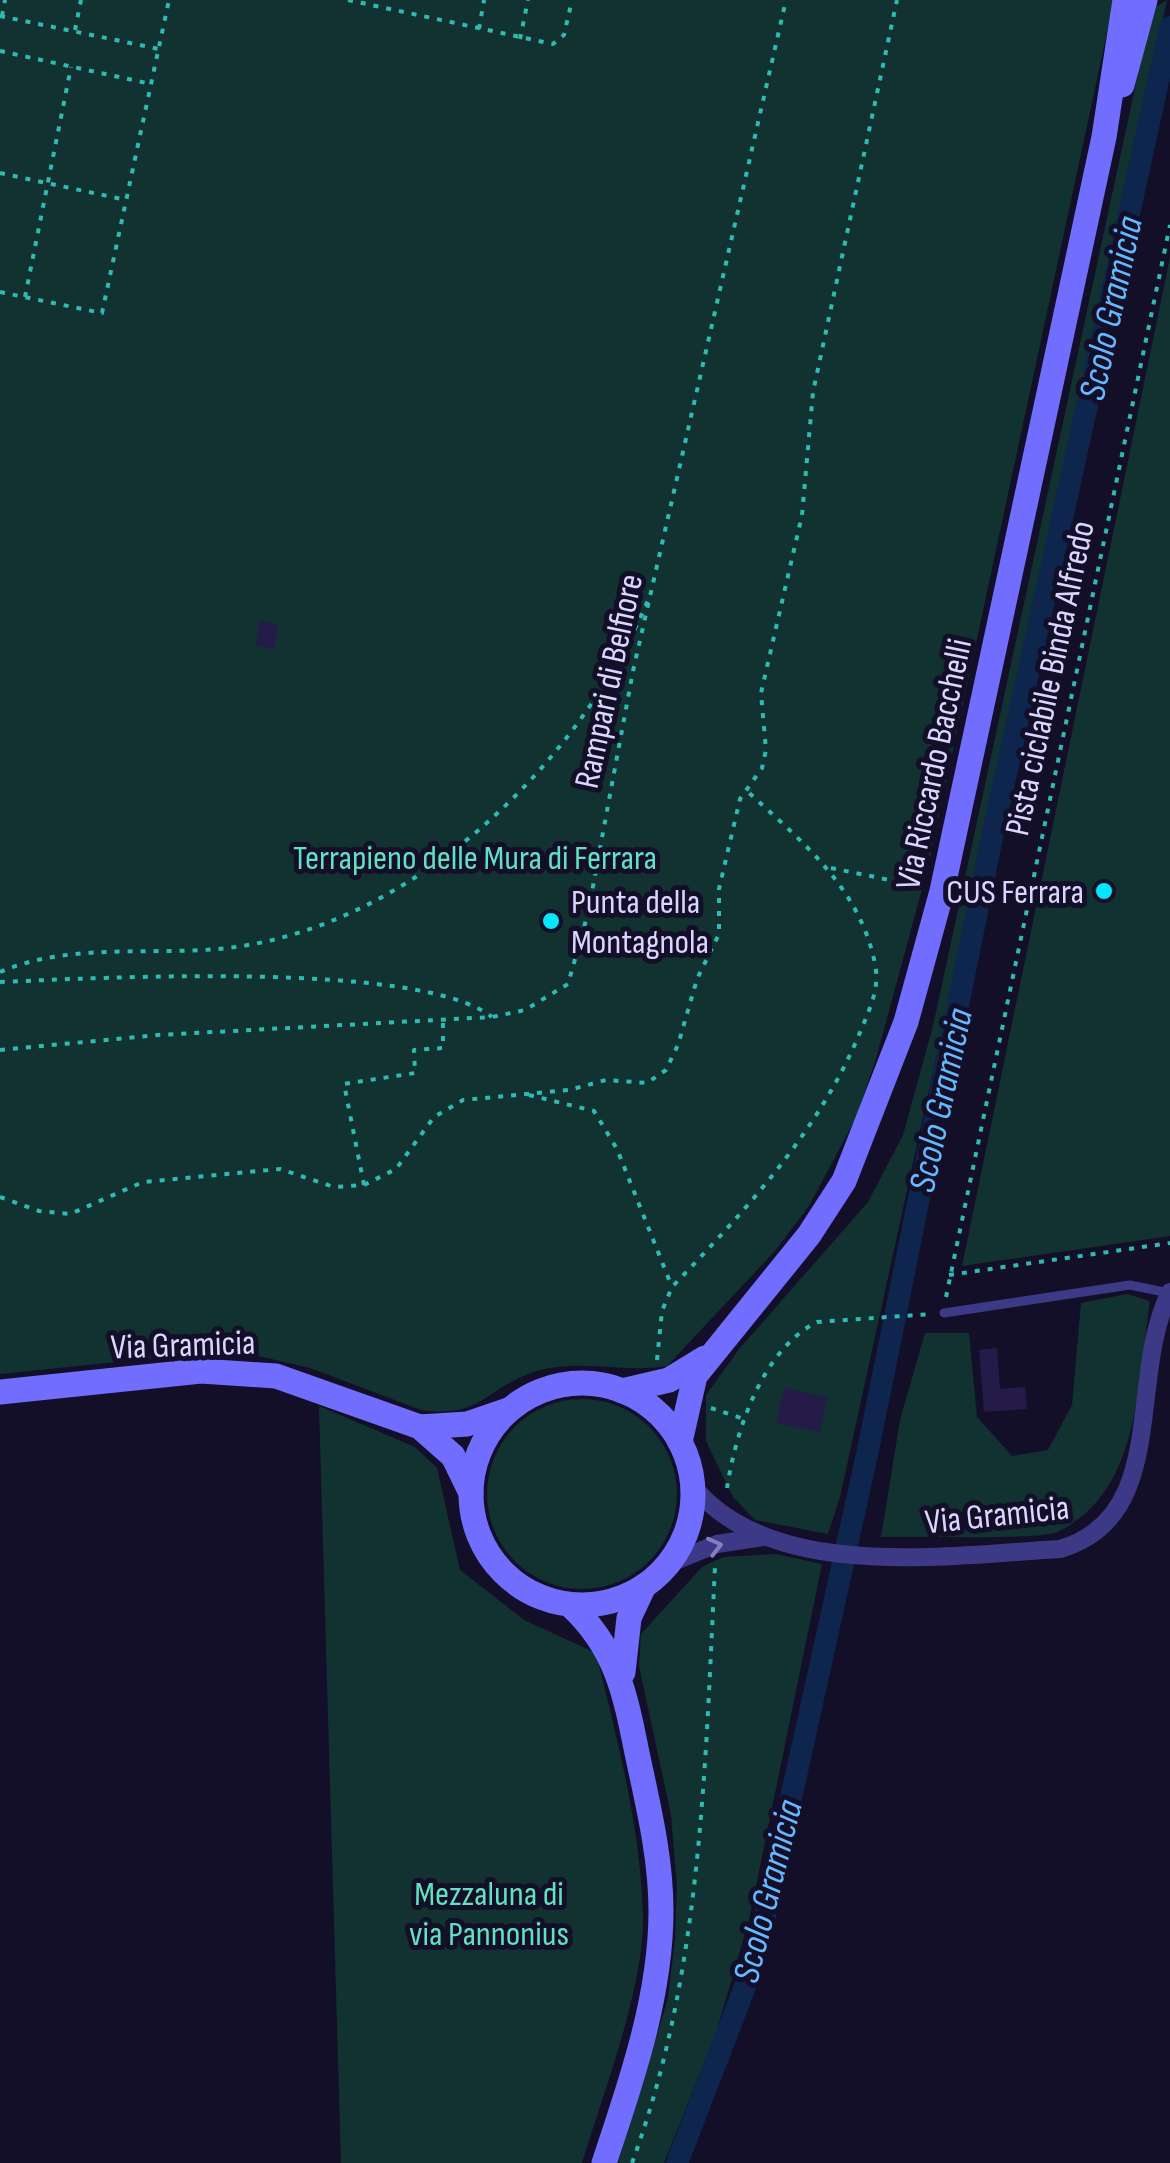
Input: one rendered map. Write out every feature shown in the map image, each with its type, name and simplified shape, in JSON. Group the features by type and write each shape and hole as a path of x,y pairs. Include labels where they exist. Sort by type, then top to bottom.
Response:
{"main road":[{"name":"Via Riccardo Bacchelli","path":"680,1442 688,1396 709,1355 809,1236 844,1182 894,1060 942,891 1104,137 1124,0"},
{"name":"Via Riccardo Bacchelli","path":"1104,137 1134,48 1144,0"},
{"name":"Via Riccardo Bacchelli","path":"622,1391 669,1380 709,1355"},
{"name":"Via Gramicia","path":"0,1392 230,1371 303,1384 420,1427 452,1456 471,1493 482,1543 502,1572 526,1590 570,1604 610,1601 644,1586 668,1564 688,1527 692,1485 680,1442 663,1418 622,1391 569,1384 547,1388 510,1410 467,1424 420,1427"},
{"name":"Via Gramicia","path":"471,1493 480,1450 510,1410"},
{"path":"604,2163 647,2014 660,1930 655,1842 624,1687 624,1638 644,1586"},
{"path":"570,1604 604,1641 624,1687"}],"street":[{"name":"Via Gramicia","path":"692,1485 724,1516 765,1537 872,1557 1060,1549 1102,1533 1116,1519 1134,1483 1154,1342 1170,1293"},
{"name":"Via Gramicia","path":"668,1564 717,1544 765,1537"}],"lane":[{"name":"Via Gramicia","path":"944,1313 1130,1285 1170,1293"}],"path":[{"path":"5,0 1,16 158,49"},
{"path":"75,32 81,0"},
{"path":"0,292 102,312 169,0"},
{"path":"348,0 545,44 560,41 572,0"},
{"path":"479,29 484,0"},
{"path":"520,39 528,0"},
{"name":"Rampari di Belfiore","path":"0,1050 158,1036 492,1018 553,997 568,984 577,962 652,590 786,0"},
{"path":"0,1197 39,1211 70,1214 143,1182 280,1169 334,1187 364,1185 396,1169 434,1117 448,1106 486,1096 569,1090 606,1080 648,1084 666,1070 704,961 719,934 719,890 746,790 762,768 766,750 761,693 802,515 813,392 897,0"},
{"path":"0,51 151,84"},
{"path":"25,297 72,67"},
{"path":"0,172 126,200"},
{"name":"Pista ciclabile Binda Alfredo","path":"1170,224 949,1275 1170,1243"},
{"path":"0,972 30,960 68,955 220,949 274,940 330,922 403,888 463,843 516,793 566,735 629,646 652,590"},
{"path":"658,1365 656,1339 672,1287 792,1152 834,1089 873,1000 875,963 831,868 746,790"},
{"path":"831,868 942,891"},
{"path":"0,982 306,979 462,998 492,1018"},
{"path":"364,1185 344,1084 415,1073 414,1050 443,1048 443,1021"},
{"path":"523,1094 594,1111 617,1149 672,1287"},
{"path":"724,1516 744,1419 790,1340 818,1322 926,1314"},
{"path":"632,2163 681,1992 704,1784 717,1544"}],"green space":[{"name":"Terrapieno delle Mura di Ferrara","path":"0,0 1114,0 928,867 876,1059 855,1120 809,1206 775,1251 667,1366 545,1369 512,1381 468,1407 441,1412 421,1410 310,1368 233,1350 0,1374"},
{"path":"1167,0 840,1497 828,1534 755,1520 733,1497 706,1441 706,1395 740,1348 868,1202 903,1135 933,1026 1152,9"},
{"name":"CUS Ferrara","path":"1170,257 1170,1236 962,1266"},
{"path":"1127,1294 1150,1301 1137,1399 1120,1463 1105,1491 1085,1514 1057,1532 1046,1534 881,1537 900,1420 925,1333 969,1333 977,1417 1012,1456 1048,1450 1072,1405 1081,1303"},
{"path":"582,1399 618,1406 649,1427 670,1458 677,1494 670,1530 649,1561 618,1582 582,1589 546,1582 515,1561 494,1530 487,1494 494,1458 515,1427 546,1406"},
{"name":"Mezzaluna di via Pannonius","path":"319,1406 415,1447 437,1468 460,1570 524,1620 596,1653 633,1817 643,1917 630,2008 582,2163 341,2163"},
{"path":"776,1554 822,1564 749,1920 716,2033 664,2163 618,2163 668,1998 675,1939 677,1887 671,1815 639,1666 641,1634 702,1567 723,1557"}],"building":[{"path":"260,621 278,624 274,649 256,646"},
{"path":"997,1348 1000,1389 1025,1387 1027,1409 984,1412 979,1350"},
{"path":"784,1388 827,1397 820,1432 776,1423"}],"waterway":[{"name":"Scolo Gramicia","path":"677,2163 755,1961 868,1450 991,842 1170,27"}],"place":[{"name":"CUS Ferrara","path":"1104,891"},
{"name":"Punta della Montagnola","path":"551,921"}]}
